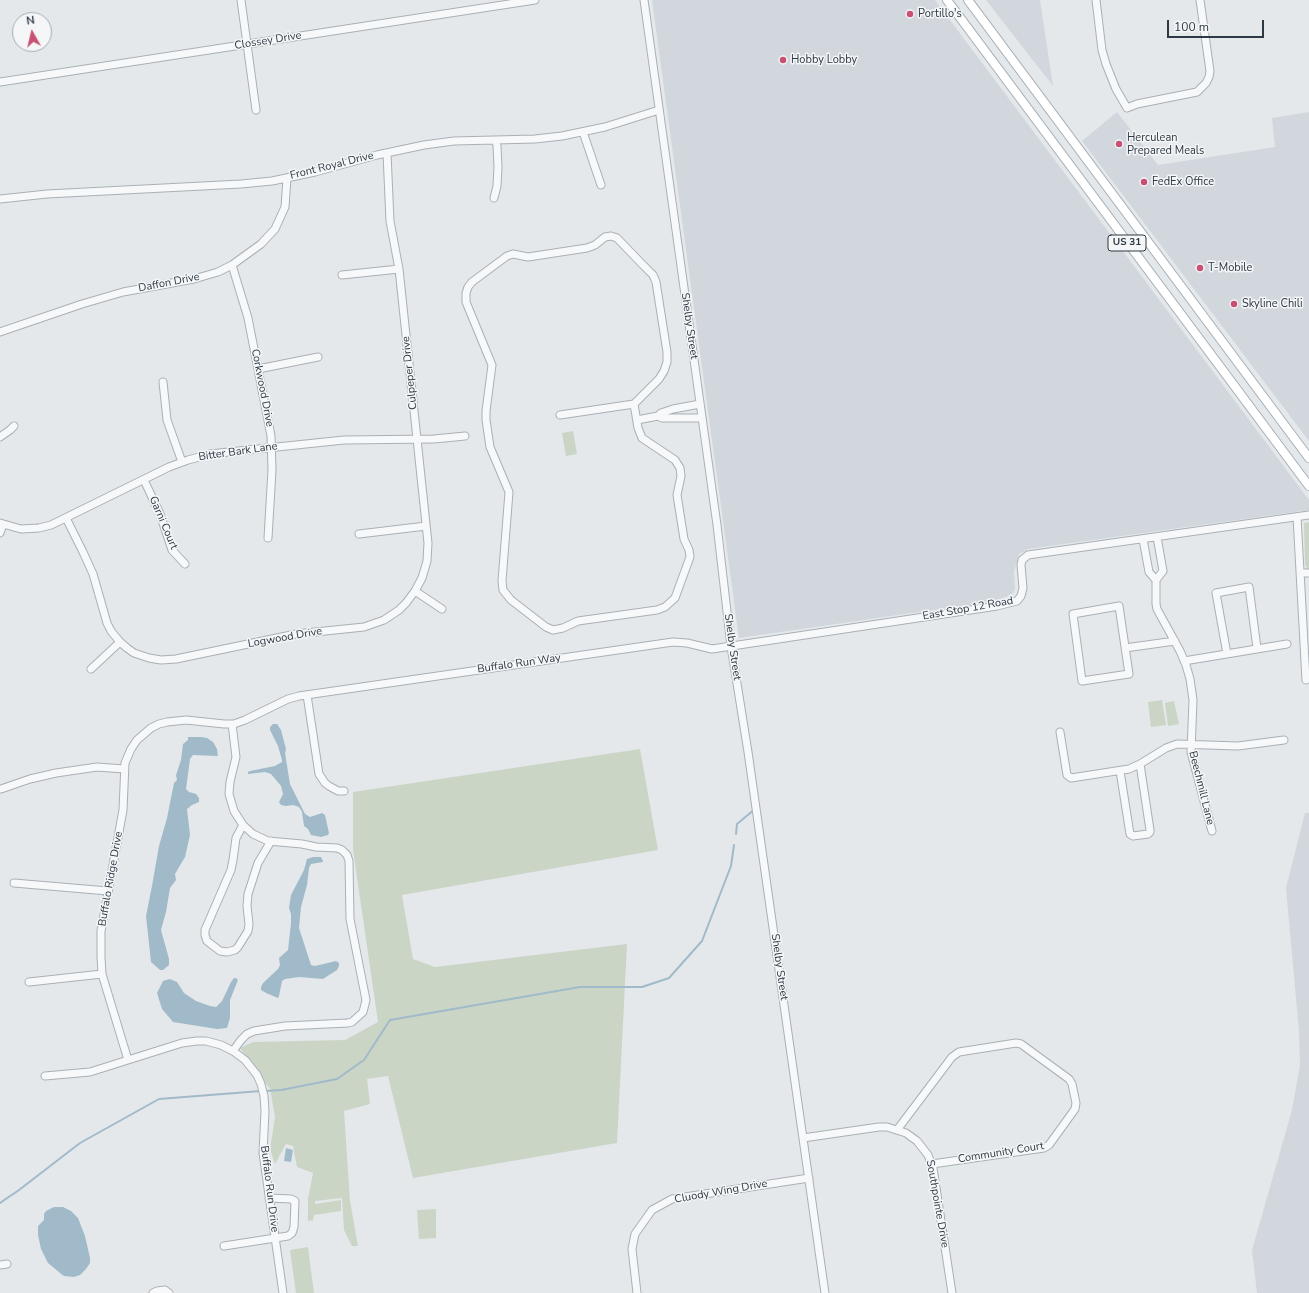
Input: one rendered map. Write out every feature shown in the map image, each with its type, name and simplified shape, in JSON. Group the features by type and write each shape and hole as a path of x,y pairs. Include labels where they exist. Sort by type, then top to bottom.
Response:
{"main road":[{"name":"US 31","path":"947,0 1309,486"},
{"name":"US 31","path":"968,0 1309,458"}],"street":[{"path":"241,0 256,110"},
{"name":"Clossey Drive","path":"0,82 535,0"},
{"name":"Shelby Street","path":"644,0 702,418 731,646 748,752 825,1293"},
{"path":"1096,0 1102,50 1106,64 1116,89 1127,108 1137,104 1197,92 1206,83 1210,71 1200,0"},
{"name":"Front Royal Drive","path":"0,198 251,183 316,172 386,153 439,143 469,140 550,138 583,132 659,110"},
{"path":"583,132 601,185"},
{"path":"494,198 498,167 496,140"},
{"name":"Culpeper Drive","path":"386,153 390,220 399,269 428,543 427,561 422,578 415,591"},
{"name":"Daffon Drive","path":"0,332 123,292 194,279 218,272 232,265 261,244 274,229 284,207 287,178"},
{"path":"560,414 634,404 659,379 664,371 667,359 656,282 653,276 617,238 611,236 587,248 528,257 509,255 504,257 470,284 466,293 466,302 492,365 486,420 490,447 509,492 502,581 504,590 510,600 546,627 556,630 578,621 657,610 665,607 675,598 680,584 690,555 684,540 677,495 681,470 676,462 642,438 638,428 634,404"},
{"name":"Corkwood Drive","path":"232,265 244,306 269,424 272,447 272,470 268,538"},
{"path":"342,275 399,269"},
{"path":"258,369 318,357"},
{"path":"163,382 167,420 182,462"},
{"path":"637,420 658,416 661,413 673,409 700,404"},
{"path":"658,416 662,418 702,418"},
{"path":"0,437 14,426"},
{"name":"Bitter Bark Lane","path":"2,524 21,529 51,525 169,467 210,454 344,440 449,438 465,436"},
{"name":"Garni Court","path":"144,480 160,514 172,550 185,564"},
{"name":"East Stop 12 Road","path":"731,646 997,606 1017,601 1021,596 1023,588 1022,560 1028,555 1309,515"},
{"path":"1297,517 1306,680"},
{"name":"Logwood Drive","path":"66,518 93,574 107,623 111,631 129,650 144,657 161,660 176,659 296,634 364,627 379,622 394,613 406,603 415,591"},
{"path":"0,534 2,524"},
{"path":"359,534 426,526"},
{"path":"1156,580 1163,571 1157,537"},
{"name":"Beechmill Lane","path":"1143,539 1149,572 1156,580 1157,609 1175,641 1190,679 1193,697 1190,745 1196,777 1212,831"},
{"path":"1300,573 1309,573"},
{"path":"1227,654 1216,593 1249,587 1257,648"},
{"path":"415,591 442,609"},
{"path":"1119,606 1125,648 1129,674 1082,681 1073,614 1119,606"},
{"path":"1125,648 1175,641"},
{"path":"91,669 120,642"},
{"name":"Buffalo Run Way","path":"232,724 245,720 288,699 307,695 673,642 687,643 712,649 731,646"},
{"path":"1184,661 1287,644"},
{"path":"307,695 319,774 329,786 338,791 344,791"},
{"name":"Buffalo Ridge Drive","path":"128,1060 102,974 101,958 101,931 124,807 124,769 127,758 131,749 139,738 151,728 159,724 186,720 232,724"},
{"path":"232,724 236,755 229,794 234,811 243,825 253,834 265,840 316,847 337,848 346,854 348,861 350,919 366,1000 363,1012 354,1021 348,1023 285,1026 251,1032 241,1040 233,1051"},
{"path":"1060,732 1067,775 1070,778 1130,769 1166,748 1177,744 1238,746 1284,740"},
{"path":"1120,771 1130,834 1133,836 1148,834 1150,830 1140,764"},
{"path":"1,789 30,779 56,773 97,767 124,769"},
{"path":"243,825 236,838 231,870 204,932 208,942 220,951 231,952 238,948 248,932 248,894 258,863 271,841"},
{"path":"14,883 108,890"},
{"path":"30,982 102,974"},
{"name":"Buffalo Run Drive","path":"46,1076 90,1072 182,1043 197,1041 214,1043 233,1051 244,1060 253,1069 264,1093 265,1111 263,1148 283,1293"},
{"name":"Community Court","path":"897,1130 954,1054 958,1052 1016,1043 1024,1045 1070,1081 1074,1088 1076,1108 1049,1145 1044,1148 932,1164"},
{"name":"Southpointe Drive","path":"803,1138 887,1127 906,1133 917,1141 925,1150 932,1164 952,1293"},
{"name":"Cluody Wing Drive","path":"637,1293 632,1249 635,1234 652,1210 672,1199 809,1178"},
{"path":"224,1246 288,1236 293,1232 296,1204 292,1199 270,1198"},
{"path":"153,1293 164,1290 169,1293"}],"shaded area":[{"path":"652,0 935,0 1309,500 1309,510 1028,549 1019,554 1014,572 1015,589 1013,593 995,601 739,638"},
{"path":"986,0 1040,0 1053,86"},
{"path":"1117,112 1158,165 1275,147 1272,118 1309,112 1309,441 1082,141"},
{"path":"1305,813 1309,813 1309,1293 1257,1293 1252,1250 1292,1110 1300,1065 1299,1031 1286,888"}],"green space":[{"path":"573,431 577,454 566,456 562,433"},
{"path":"1309,522 1308,570 1305,564 1304,523"},
{"path":"1162,700 1166,725 1151,727 1148,702"},
{"path":"1174,701 1179,724 1168,726 1165,703"},
{"path":"640,749 658,850 402,895 413,959 435,967 627,944 617,1143 413,1178 388,1076 367,1079 370,1104 344,1111 350,1201 358,1246 352,1246 344,1230 342,1198 315,1201 315,1204 341,1200 341,1211 314,1215 313,1220 308,1221 308,1199 313,1173 297,1167 293,1146 286,1144 275,1164 270,1149 275,1117 270,1089 240,1048 253,1042 345,1040 378,1022 353,850 353,792"},
{"path":"436,1209 436,1238 419,1239 417,1210"},
{"path":"308,1247 314,1293 296,1293 290,1250"}],"water":[{"path":"273,724 277,724 281,730 286,749 285,753 290,784 305,814 310,817 322,813 325,815 329,833 328,835 321,837 311,835 308,829 304,826 302,812 299,807 293,805 281,805 279,802 283,794 281,786 271,774 265,772 248,774 250,771 275,766 282,762 278,746 270,730 270,727"},
{"path":"188,737 207,738 213,742 217,749 218,756 193,755 190,759 186,789 189,792 196,794 199,798 199,802 187,809 190,835 185,857 175,874 176,880 170,888 161,930 169,959 169,965 163,970 160,970 151,962 146,916 159,846 167,818 174,783 177,780 176,775 181,760 183,744 188,740"},
{"path":"321,857 323,862 311,864 309,868 307,885 301,907 299,928 311,965 315,966 336,961 339,963 339,966 337,970 323,979 299,977 285,979 282,981 278,998 261,990 261,987 263,983 278,969 280,965 279,958 288,950 291,923 289,908 291,895 304,870 307,859"},
{"path":"234,978 238,980 230,1000 230,1018 227,1028 217,1029 173,1022 162,1009 157,993 163,981 170,979 177,982 184,993 196,1001 216,1007 222,1001"},
{"path":"286,1148 293,1150 291,1162 284,1161"},
{"path":"54,1207 63,1207 71,1211 78,1218 85,1236 90,1263 80,1275 74,1277 64,1276 48,1263 41,1249 38,1226 44,1220 44,1214 46,1211"}],"waterway":[{"path":"736,834 737,824 755,809"},
{"path":"265,1091 281,1090 337,1079 364,1060 390,1020 580,987 642,987 669,978 702,941 731,866 734,845"},
{"path":"0,1203 80,1143 159,1099 261,1091"}],"place":[{"name":"Portillo's","path":"910,14"},
{"name":"Hobby Lobby","path":"783,60"},
{"name":"Herculean Prepared Meals","path":"1119,144"},
{"name":"FedEx Office","path":"1144,182"},
{"name":"T-Mobile","path":"1200,268"},
{"name":"Skyline Chili","path":"1234,304"}]}
